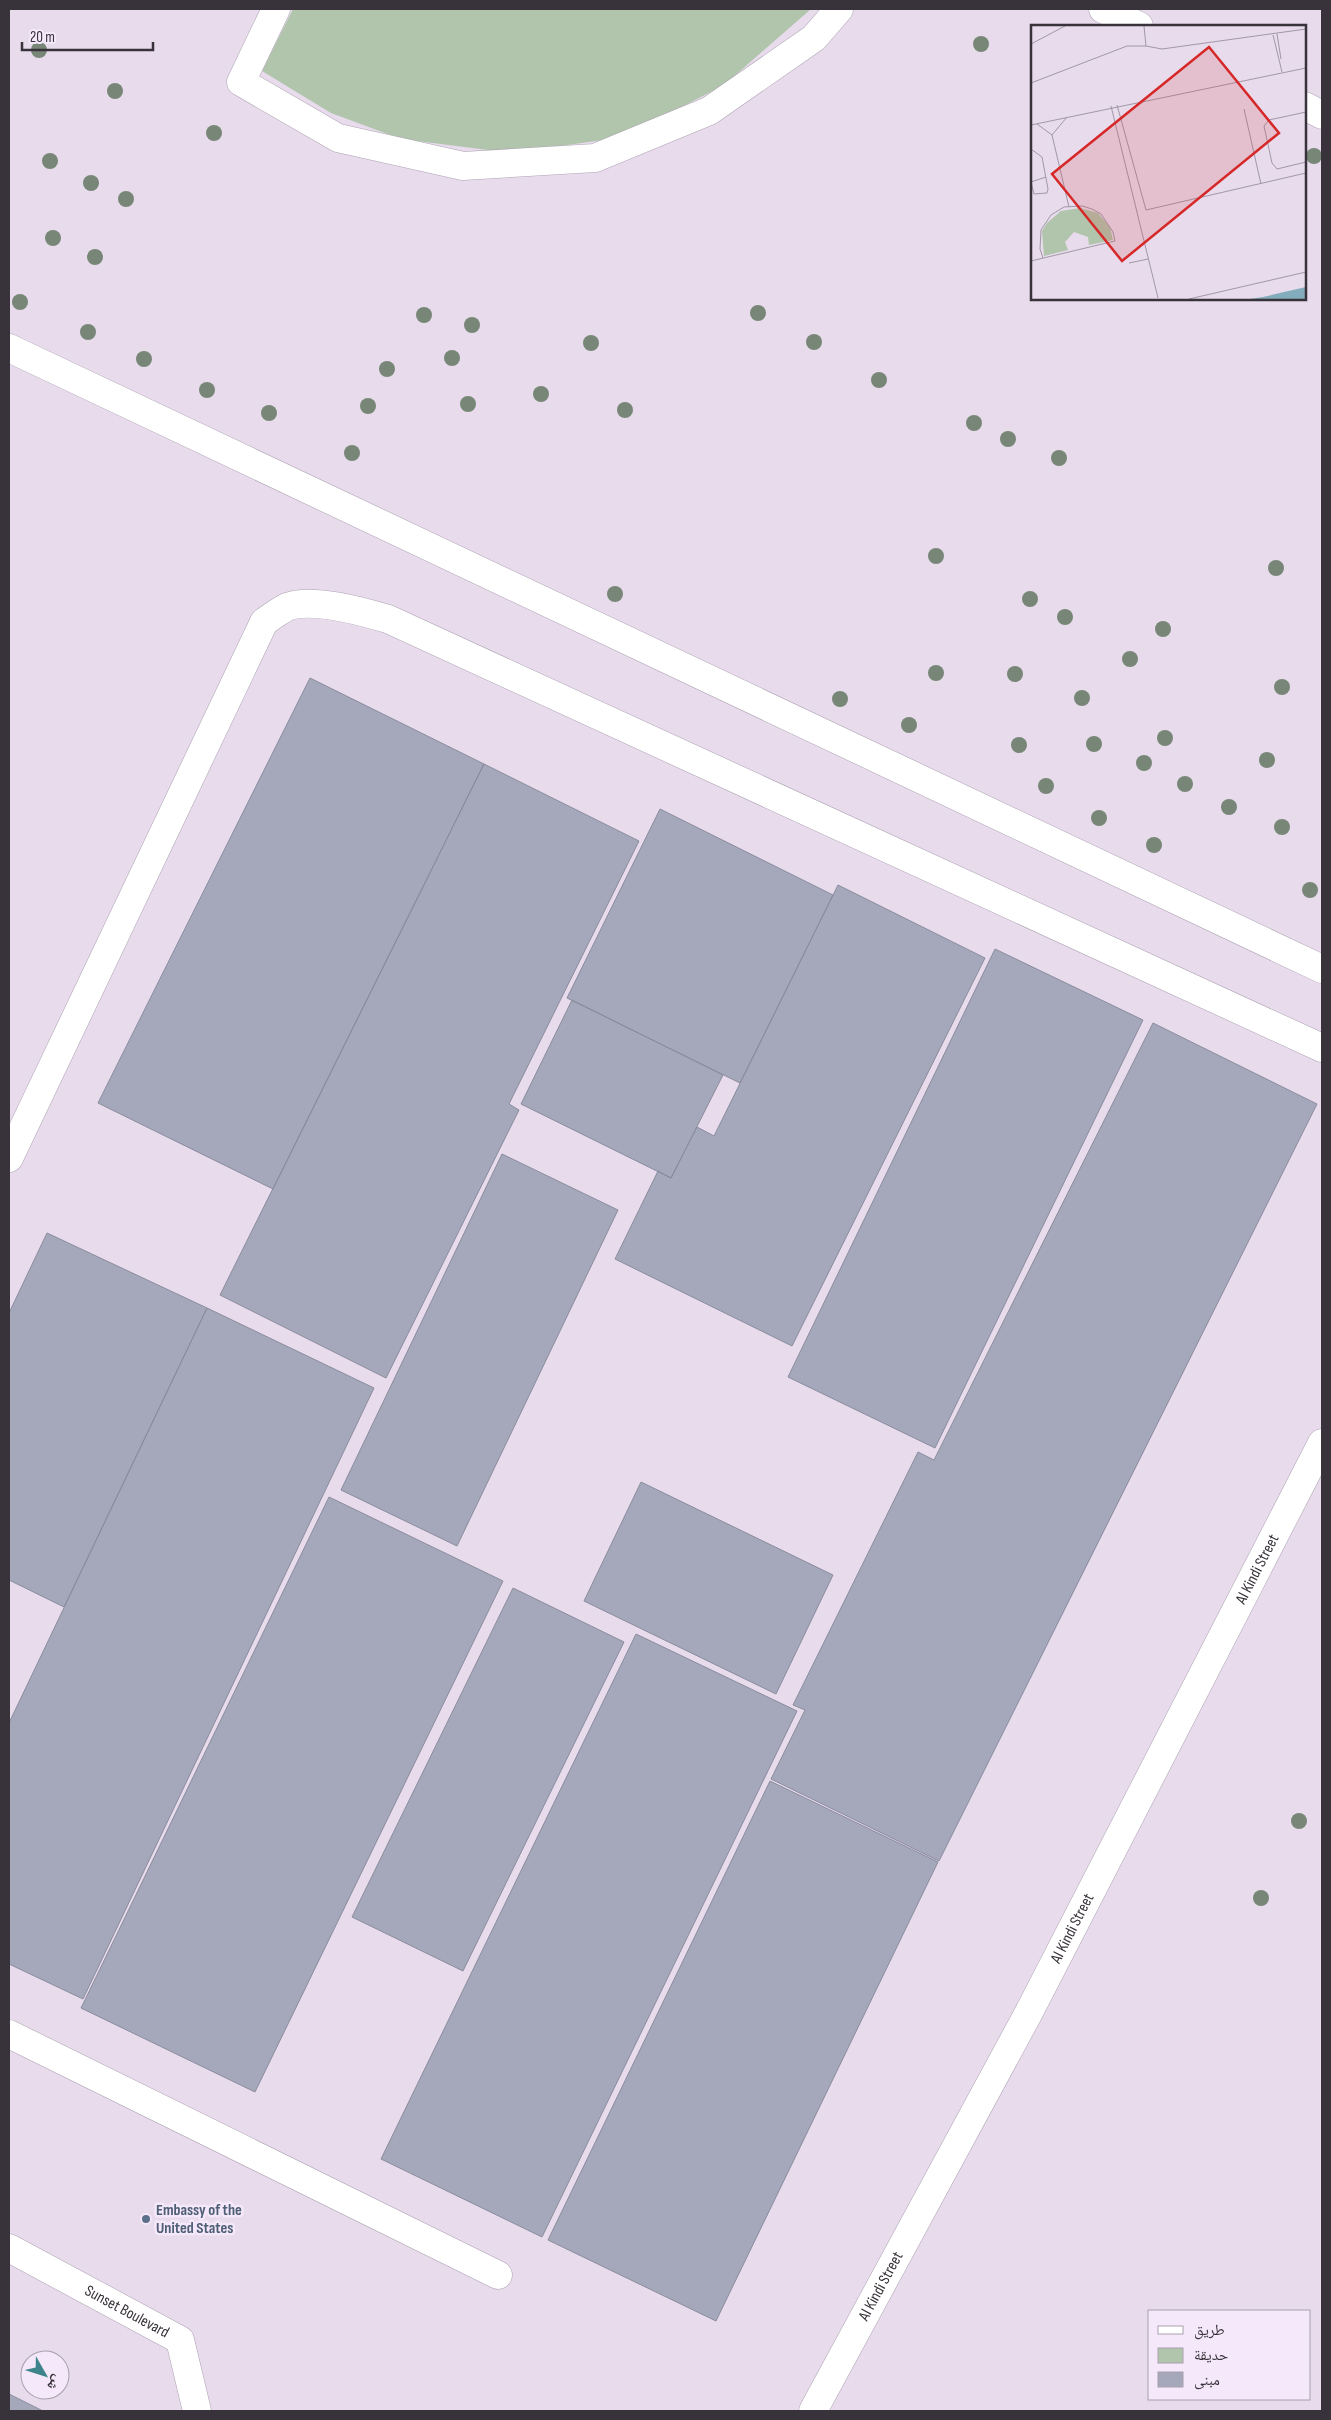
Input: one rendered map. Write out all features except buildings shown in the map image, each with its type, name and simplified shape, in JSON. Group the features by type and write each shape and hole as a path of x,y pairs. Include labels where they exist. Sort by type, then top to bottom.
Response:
{"street":[{"path":"276,9 241,82 338,138 463,166 595,158 709,111 814,38 839,9"},
{"path":"1103,9 1137,25"},
{"path":"1306,107 1322,115"},
{"path":"9,348 1322,969"},
{"path":"9,1158 264,622 288,606 314,605 348,608 388,619 1322,1048"},
{"name":"Al Kindi Street","path":"814,2411 1028,2014 1322,1443"},
{"path":"9,2034 498,2275"},
{"name":"Sunset Boulevard","path":"9,2248 180,2340 198,2411"}],"green space":[{"path":"293,9 811,9 724,85 624,137 511,153 401,139 331,113 262,71"}],"place":[{"name":"Embassy of the United States","path":"146,2219"}]}
